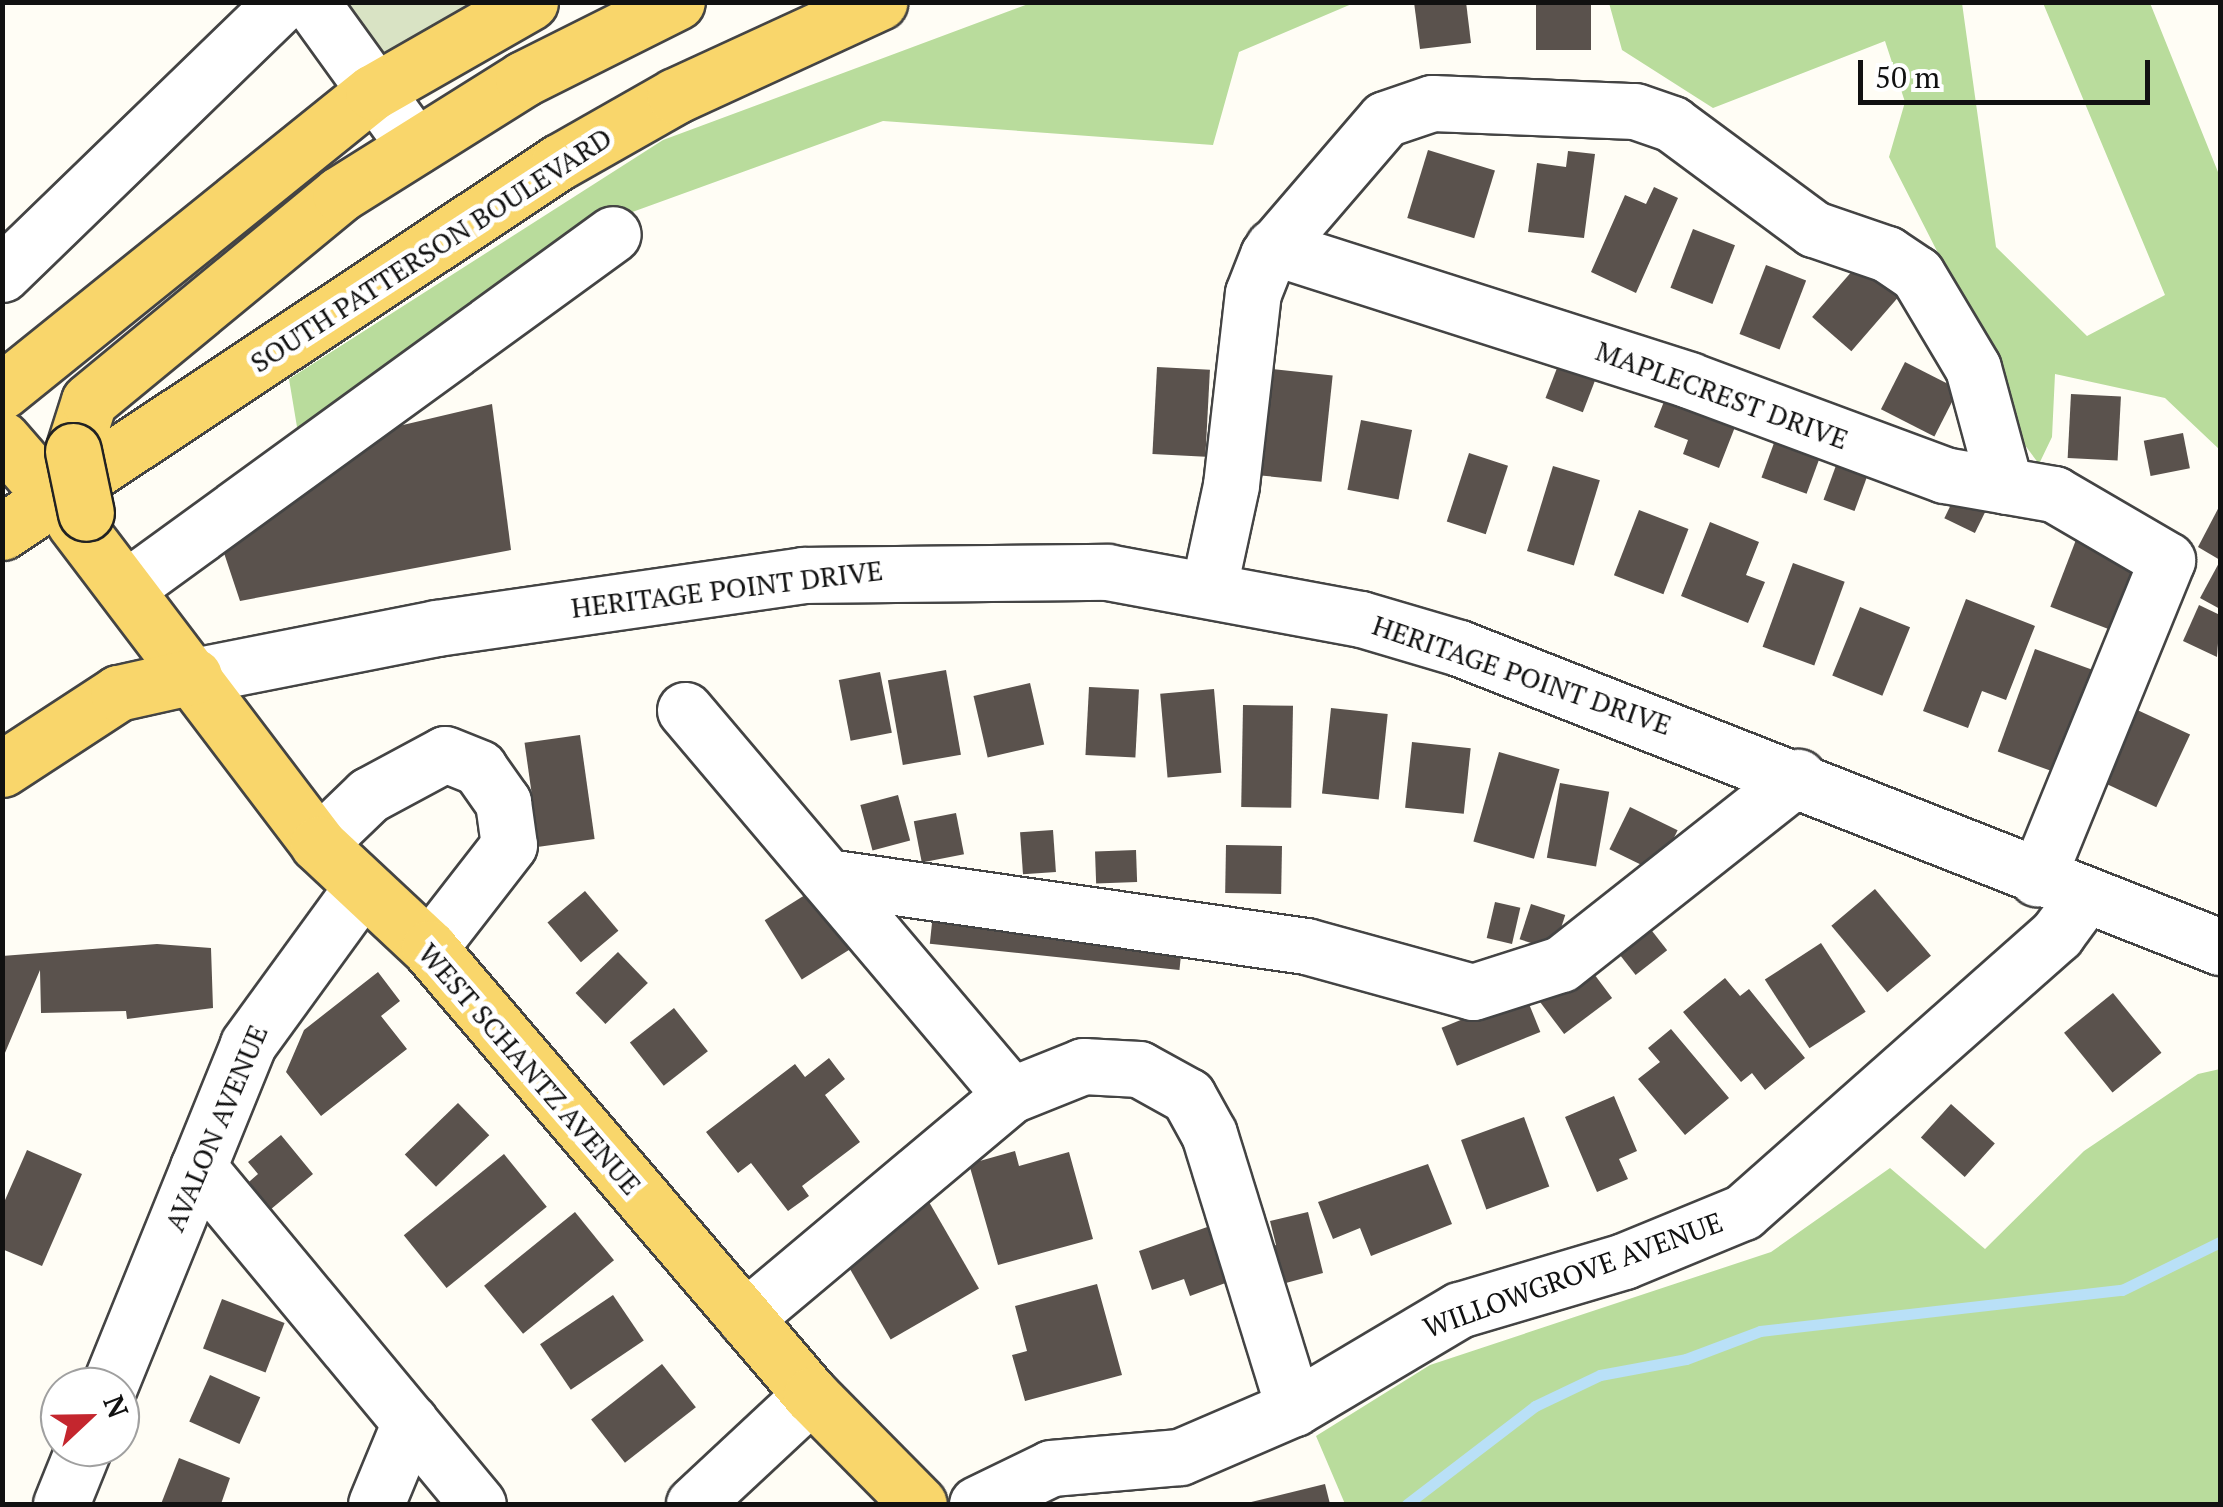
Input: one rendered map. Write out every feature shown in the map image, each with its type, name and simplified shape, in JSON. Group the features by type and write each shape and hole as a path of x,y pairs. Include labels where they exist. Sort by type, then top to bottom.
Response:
{"main road":[{"path":"2,391 373,92 530,2"},
{"path":"97,542 37,456 90,401 340,194 523,79 677,2"},
{"name":"SOUTH PATTERSON BOULEVARD","path":"2,532 558,162 879,2"},
{"name":"WEST SCHANTZ AVENUE","path":"97,542 318,844 360,890 429,948 811,1395 919,1504"},
{"path":"2,769 118,693 194,676"}],"street":[{"path":"2,274 283,2"},
{"path":"311,2 415,146"},
{"path":"1209,587 1232,485 1254,294 1273,246 1386,119 1411,106 1635,111 1672,124 1814,229 1917,274 1989,405 2005,486"},
{"path":"97,542 613,234"},
{"name":"MAPLECREST DRIVE","path":"1273,246 1690,380 1944,475 2005,486 2099,515 2166,560 2061,887"},
{"name":"HERITAGE POINT DRIVE","path":"194,676 436,628 803,576 1050,567 1209,587 1459,648 1798,776 2061,887 2220,947"},
{"path":"685,710 1011,1095"},
{"path":"318,844 368,796 445,754 480,768 503,802 509,845 429,948"},
{"path":"827,877 1306,946 1472,992 1561,964 1798,776"},
{"name":"WILLOWGROVE AVENUE","path":"978,1504 1051,1468 1180,1458 1294,1408 1459,1310 1624,1261 1743,1212 2057,934 2061,887"},
{"name":"AVALON AVENUE","path":"116,1367 270,1005 360,890"},
{"path":"745,1318 1011,1095 1083,1066 1139,1069 1188,1096 1209,1134 1294,1408"},
{"path":"198,1167 478,1504"},
{"path":"694,1504 811,1395"},
{"path":"376,1504 410,1422"},
{"path":"61,1504 76,1467"}],"green space":[{"path":"311,3 530,3 373,92"},
{"path":"1031,3 1354,3 1239,52 1213,145 883,121 591,227 299,439 289,379 663,140"},
{"path":"1609,3 1962,3 1996,247 2087,336 2165,295 2043,3 2150,3 2220,177 2220,450 2165,398 2055,374 2052,437 2039,464 2012,428 1990,355 1889,157 1905,102 1885,41 1713,108 1622,50"},
{"path":"2220,1069 2220,1504 1345,1504 1316,1436 1430,1365 1771,1252 1890,1168 1985,1249 2084,1151 2198,1074"}],"building":[{"path":"1414,2 1466,2 1471,43 1420,49"},
{"path":"1536,2 1591,2 1591,50 1536,50"},
{"path":"1428,150 1495,170 1474,238 1407,218"},
{"path":"1568,151 1595,154 1584,238 1528,232 1537,163 1566,167"},
{"path":"1654,187 1678,198 1636,293 1591,272 1625,195 1646,204"},
{"path":"1693,229 1735,245 1712,304 1670,288"},
{"path":"1860,262 1899,296 1851,351 1812,317"},
{"path":"1766,265 1806,280 1780,349 1739,334"},
{"path":"1562,355 1599,369 1583,412 1546,398"},
{"path":"1905,362 1958,389 1934,436 1881,409"},
{"path":"1157,367 1210,370 1205,457 1152,454"},
{"path":"1272,369 1333,375 1321,482 1261,475"},
{"path":"1672,381 1742,409 1719,468 1683,454 1688,440 1654,427"},
{"path":"2071,394 2121,397 2118,461 2068,458"},
{"path":"492,404 511,550 240,601 218,535 352,437"},
{"path":"1361,420 1412,430 1398,500 1347,490"},
{"path":"1782,421 1827,437 1807,494 1761,477"},
{"path":"2183,433 2190,468 2151,476 2144,441"},
{"path":"1842,449 1873,460 1855,511 1824,500"},
{"path":"1469,453 1508,466 1486,534 1447,521"},
{"path":"1553,466 1600,480 1574,565 1527,551"},
{"path":"1961,484 1992,499 1975,533 1944,518"},
{"path":"2220,505 2220,560 2198,547"},
{"path":"1639,510 1688,529 1663,594 1614,575"},
{"path":"1710,522 1759,542 1746,575 1765,582 1748,623 1681,596"},
{"path":"2079,532 2140,555 2111,630 2050,607"},
{"path":"2220,561 2220,609 2200,598"},
{"path":"1793,563 1845,582 1814,665 1763,647"},
{"path":"1966,599 2035,626 2006,700 1982,691 1968,728 1923,711"},
{"path":"2199,605 2220,615 2217,657 2183,641"},
{"path":"1860,607 1910,627 1882,696 1832,676"},
{"path":"2035,649 2092,670 2055,772 1998,751"},
{"path":"946,670 961,755 903,765 888,680"},
{"path":"880,672 892,733 851,741 839,680"},
{"path":"1030,683 1044,744 988,757 973,696"},
{"path":"1089,687 1139,690 1135,758 1085,755"},
{"path":"1214,689 1221,773 1168,777 1160,694"},
{"path":"1243,705 1293,706 1291,808 1241,807"},
{"path":"1331,708 1388,714 1379,799 1322,794"},
{"path":"2133,708 2190,735 2156,807 2099,781"},
{"path":"580,735 595,839 539,847 525,743"},
{"path":"1412,742 1471,748 1464,814 1405,808"},
{"path":"1499,752 1560,769 1534,859 1473,841"},
{"path":"1560,783 1609,792 1596,867 1547,858"},
{"path":"898,795 910,840 872,850 860,805"},
{"path":"1630,807 1678,830 1657,872 1609,849"},
{"path":"956,813 964,854 922,862 914,821"},
{"path":"1053,830 1056,872 1023,874 1020,832"},
{"path":"1226,845 1282,846 1281,894 1225,893"},
{"path":"1136,850 1137,882 1096,883 1095,851"},
{"path":"1875,889 1931,956 1887,992 1831,926"},
{"path":"813,890 850,949 802,980 765,920"},
{"path":"585,891 618,931 581,962 547,922"},
{"path":"1495,902 1520,908 1512,944 1487,938"},
{"path":"934,904 1184,930 1179,970 930,944"},
{"path":"1531,904 1565,915 1554,950 1520,939"},
{"path":"1645,922 1667,950 1636,975 1613,947"},
{"path":"1821,943 1866,1012 1809,1048 1765,979"},
{"path":"157,944 211,948 213,1008 127,1019 126,1011 41,1013 40,970 2,1060 2,956"},
{"path":"618,952 648,983 605,1024 576,993"},
{"path":"1585,962 1612,998 1564,1034 1537,998"},
{"path":"378,972 400,1001 381,1016 407,1049 321,1116 286,1072 304,1030"},
{"path":"1725,978 1740,996 1749,989 1805,1058 1765,1090 1752,1073 1741,1082 1683,1012"},
{"path":"2113,993 2161,1053 2112,1092 2064,1033"},
{"path":"1525,994 1540,1032 1457,1066 1442,1028"},
{"path":"674,1008 708,1051 664,1086 630,1042"},
{"path":"1671,1029 1729,1098 1685,1135 1638,1079 1660,1062 1648,1048"},
{"path":"829,1058 845,1079 825,1095 860,1142 802,1186 809,1196 788,1211 751,1163 738,1173 706,1132 795,1064 805,1077"},
{"path":"1614,1096 1637,1151 1619,1159 1628,1179 1597,1192 1565,1117"},
{"path":"458,1103 489,1135 436,1187 405,1154"},
{"path":"1951,1104 1995,1143 1965,1177 1921,1137"},
{"path":"1524,1117 1549,1187 1486,1209 1461,1140"},
{"path":"281,1135 313,1174 264,1215 242,1188 258,1174 248,1162"},
{"path":"27,1150 82,1174 42,1266 2,1249 2,1207"},
{"path":"1015,1151 1019,1166 1069,1152 1093,1239 998,1265 969,1164"},
{"path":"504,1154 547,1207 447,1288 404,1235"},
{"path":"1428,1164 1452,1224 1371,1256 1360,1228 1333,1239 1318,1202"},
{"path":"925,1195 979,1289 891,1340 837,1246"},
{"path":"575,1212 614,1260 523,1334 484,1286"},
{"path":"1308,1212 1323,1273 1271,1287 1262,1249 1276,1245 1270,1221"},
{"path":"1230,1219 1250,1274 1190,1296 1184,1279 1152,1290 1139,1251"},
{"path":"1097,1284 1122,1375 1025,1401 1012,1355 1027,1351 1015,1306"},
{"path":"613,1295 644,1341 571,1390 540,1344"},
{"path":"222,1299 285,1323 266,1372 203,1348"},
{"path":"662,1364 696,1407 625,1463 591,1419"},
{"path":"210,1375 260,1397 240,1444 189,1422"},
{"path":"179,1458 230,1478 221,1504 161,1504"},
{"path":"1325,1484 1330,1504 1247,1504 1247,1503"}],"waterway":[{"path":"1407,1504 1535,1406 1600,1375 1686,1359 1760,1331 2122,1290 2220,1242"}]}
